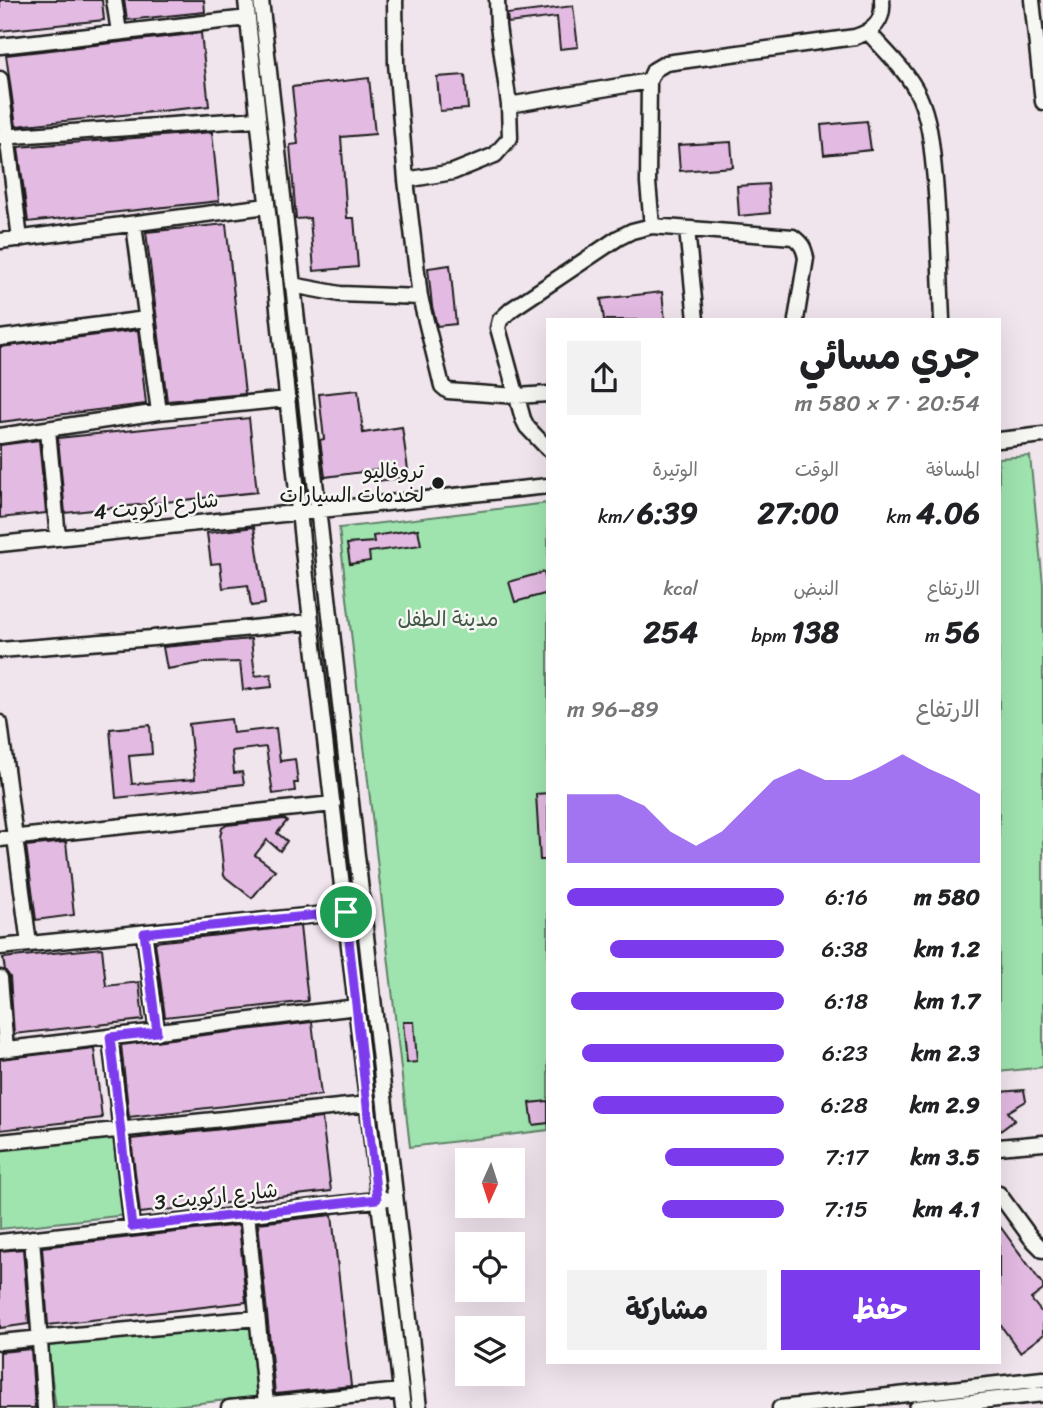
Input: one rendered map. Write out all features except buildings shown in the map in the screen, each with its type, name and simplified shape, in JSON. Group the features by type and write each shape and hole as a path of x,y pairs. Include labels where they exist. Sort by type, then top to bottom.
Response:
{"street":[{"path":"114,0 119,32"},
{"path":"246,0 311,622 403,1408"},
{"path":"261,0 316,510 419,1408"},
{"path":"395,0 396,63 420,297 442,386 456,393 517,396 546,394"},
{"path":"406,180 453,172 495,155 510,138 497,0"},
{"path":"652,226 649,183 649,81 654,70 666,63 869,33 883,13 882,0"},
{"path":"1032,0 1043,102"},
{"path":"0,46 248,18"},
{"path":"869,33 904,73 918,94 927,120 937,207 942,318"},
{"path":"0,79 4,137 20,239"},
{"path":"509,106 649,81"},
{"path":"4,137 258,120"},
{"path":"0,242 267,206"},
{"path":"134,225 159,412"},
{"path":"546,447 527,427 498,328 500,320 618,237 652,226 793,237 804,248 806,258 796,318"},
{"path":"687,229 696,318"},
{"path":"292,285 340,294 420,297"},
{"path":"0,338 146,319"},
{"path":"0,436 159,412 288,399"},
{"path":"48,430 58,538"},
{"path":"1001,440 1043,435"},
{"name":"شارع اركويت 4","path":"0,544 546,486"},
{"path":"0,650 311,622"},
{"path":"0,723 7,838 29,944"},
{"path":"7,838 333,804"},
{"path":"0,947 346,912"},
{"path":"144,933 157,1032"},
{"path":"0,978 3,1050 357,1007"},
{"path":"110,1037 132,1227"},
{"path":"0,1142 368,1104"},
{"path":"1001,1147 1043,1143"},
{"name":"شارع اركويت 3","path":"0,1242 395,1197"},
{"path":"1001,1197 1043,1250"},
{"path":"247,1213 266,1405"},
{"path":"32,1238 45,1408"},
{"path":"0,1342 257,1318"},
{"path":"780,1408 1043,1379"},
{"path":"229,1408 401,1391"},
{"path":"917,1408 1043,1394"}],"green space":[{"path":"1030,456 1043,584 1043,1067 1001,1072 1001,458"},
{"name":"مدينة الطفل","path":"546,503 546,1130 410,1147 339,528"},
{"path":"116,1133 126,1215 0,1229 0,1146"},
{"path":"251,1322 262,1396 156,1408 56,1408 47,1343"}],"place":[{"name":"تروفاليو لخدمات السيارات","path":"438,483"}],"route":[{"path":"346,912 377,1199 132,1227 110,1037 157,1032 144,933 346,912"}]}
